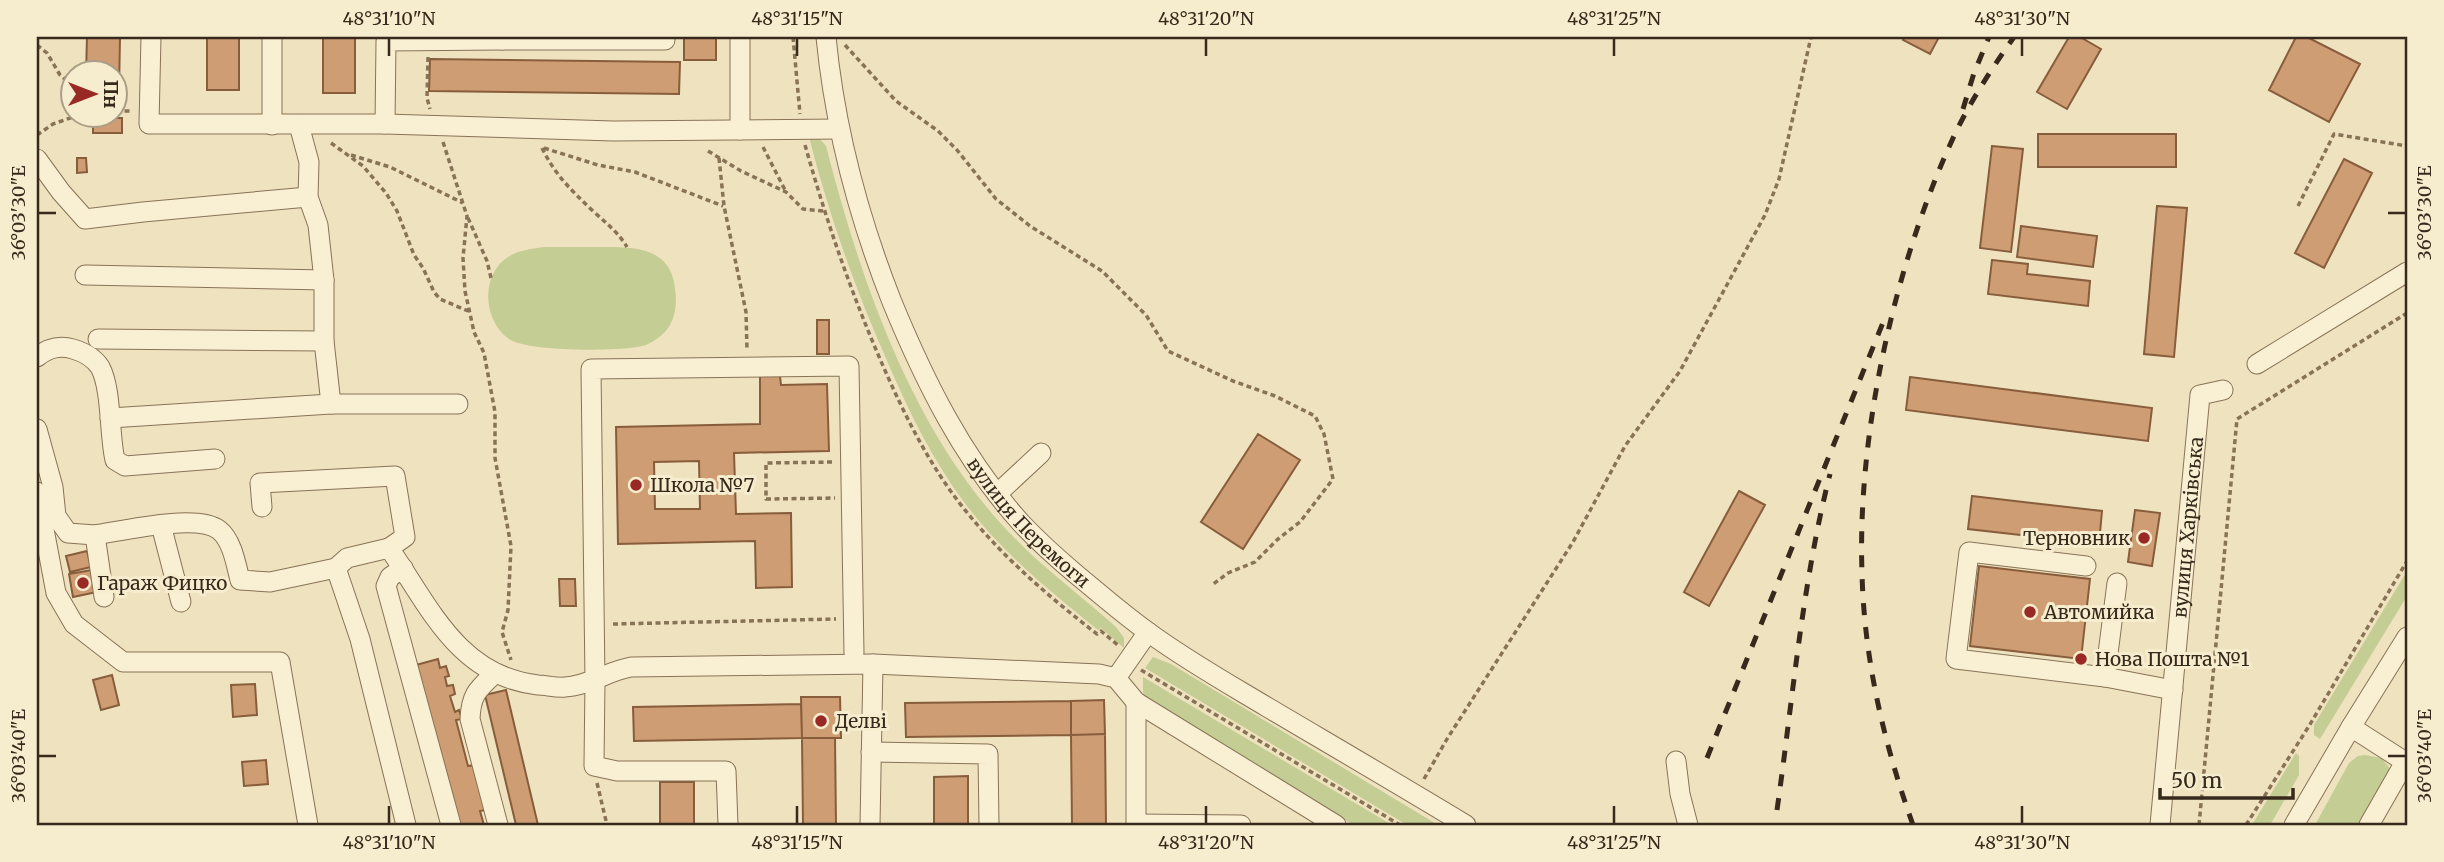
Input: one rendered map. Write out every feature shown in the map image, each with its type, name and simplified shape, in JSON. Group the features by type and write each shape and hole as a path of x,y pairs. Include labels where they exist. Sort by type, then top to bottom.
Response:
{"street":[{"path":"151,37 149,124 385,124 613,131 839,129"},
{"path":"272,37 272,125"},
{"path":"740,37 746,130"},
{"path":"385,124 386,39 665,40"},
{"name":"вулиця Перемоги","path":"835,40 830,80 839,129 858,206 883,278 912,350 953,430 997,494 1051,552 1148,632 1194,663 1466,825"},
{"path":"306,125 308,197 318,225 324,280 324,341 331,404"},
{"path":"37,159 85,219 308,197"},
{"path":"2257,365 2407,272"},
{"path":"85,275 324,280"},
{"path":"98,340 324,341"},
{"path":"37,357 54,347 79,351 92,358 103,375 115,460 125,466 215,459"},
{"path":"728,825 726,771 617,771 594,766 591,369 849,366 853,653"},
{"name":"вулиця Харківська","path":"2160,825 2200,395 2223,390"},
{"path":"110,418 331,404 458,404"},
{"path":"37,429 53,486 56,516 68,533 95,536 197,521 219,530 229,545 240,580 270,582 336,568 346,558 390,548 405,537 395,476 260,483 262,507"},
{"path":"997,494 1041,453"},
{"path":"37,492 56,593 74,624 123,662 280,662 308,825"},
{"path":"161,526 181,602"},
{"path":"95,536 104,597"},
{"path":"390,548 438,622 472,660 500,676 564,687 595,680 618,669 631,667 873,664 1099,674 1115,678 1136,702 1336,825"},
{"path":"2086,566 1969,552 1956,659 2105,677 2173,690"},
{"path":"336,568 360,639 406,825"},
{"path":"403,568 390,577 386,586 452,825"},
{"path":"2105,677 2116,583"},
{"path":"1115,678 1148,632"},
{"path":"2294,825 2407,637"},
{"path":"870,825 873,664"},
{"path":"498,825 470,719 471,701 477,691 500,676"},
{"path":"1136,702 1136,825 1241,825"},
{"path":"2351,727 2406,763 2369,825"},
{"path":"871,752 988,754 989,825"},
{"path":"1676,761 1680,794 1688,825"}],"path":[{"path":"1415,795 1454,728 1573,542 1625,446 1680,371 1759,227 1779,178 1811,37"},
{"path":"835,40 896,101 939,131 996,199 1030,226 1102,271 1146,315 1168,351 1233,381 1275,396 1315,416 1324,434 1333,479 1300,522 1278,538 1255,562 1228,573 1212,585"},
{"path":"428,41 427,99 491,278"},
{"path":"37,45 47,53 60,75"},
{"path":"37,135 60,122"},
{"path":"306,125 363,166 397,211 414,255 434,292 440,299 468,311"},
{"path":"746,130 786,192 803,209 823,211"},
{"path":"2298,206 2334,134 2407,146"},
{"path":"627,247 608,224 552,169 542,148 598,165 635,172 723,206"},
{"path":"708,151 786,192"},
{"path":"347,154 390,167 464,204"},
{"path":"719,158 723,206 746,312 747,366"},
{"path":"467,216 463,258 468,311 489,373 495,412 495,458 511,546 508,610 502,632 511,656 511,664 500,676"},
{"path":"2199,825 2237,419 2407,313"},
{"path":"838,462 766,463 766,499 839,498"},
{"path":"2246,825 2309,726 2407,561"},
{"path":"593,624 841,619"},
{"path":"594,766 607,825"}],"green space":[{"path":"809,137 819,138 826,146 855,247 873,298 916,397 942,444 971,488 1005,528 1045,567 1116,627 1124,638 1124,648 1062,601 1010,554 978,520 942,469 904,399 876,335 834,223"},
{"path":"543,247 623,247 658,256 672,275 675,289 674,316 670,325 660,337 646,345 618,349 554,348 509,339 500,331 490,310 489,286 493,275 508,257"},
{"path":"2407,571 2407,596 2320,739 2314,735 2314,725"},
{"path":"1153,657 1171,664 1438,825 1407,825 1145,668"},
{"path":"1143,677 1392,825 1353,825 1153,705 1143,693"},
{"path":"2296,753 2299,756 2299,775 2270,825 2252,825"},
{"path":"2358,756 2381,758 2389,767 2389,776 2362,825 2315,825 2349,763"}],"building":[{"path":"87,37 120,37 120,60 86,60"},
{"path":"207,37 239,37 239,90 207,90"},
{"path":"323,37 355,37 355,93 323,93"},
{"path":"684,37 716,37 716,60 684,60"},
{"path":"1905,37 1939,37 1930,54 1903,40"},
{"path":"2069,37 2080,37 2101,49 2067,109 2037,92"},
{"path":"2296,37 2307,37 2360,64 2329,122 2269,90"},
{"path":"430,59 680,62 679,94 429,91"},
{"path":"93,130 122,130 122,133 93,133"},
{"path":"2038,134 2176,134 2176,167 2038,167"},
{"path":"1992,146 2023,149 2011,252 1980,248"},
{"path":"77,158 86,158 87,172 77,173"},
{"path":"2344,159 2372,173 2324,268 2295,253"},
{"path":"2157,206 2187,208 2174,357 2144,354"},
{"path":"2021,226 2097,236 2093,267 2017,257"},
{"path":"1992,260 2028,264 2027,274 2090,281 2088,306 1988,294"},
{"path":"817,320 829,320 829,354 817,354"},
{"name":"Школа №7","path":"760,376 780,376 781,385 827,384 829,451 734,453 736,514 791,513 792,587 756,588 755,541 618,544 616,427 760,424","holes":["699,461 700,509 655,509 654,462"]},
{"path":"1910,377 2152,408 2148,441 1906,410"},
{"path":"1258,434 1300,460 1243,549 1201,522"},
{"path":"1739,491 1765,505 1709,606 1684,592"},
{"path":"1972,496 2102,511 2099,544 1968,529"},
{"name":"Терновник","path":"2135,510 2160,513 2152,566 2128,562"},
{"path":"87,551 91,567 70,572 66,556"},
{"name":"Автомийка","path":"1979,566 2090,579 2081,659 1970,646"},
{"name":"Гараж Фицко","path":"92,570 97,592 73,597 69,574"},
{"path":"559,579 575,579 576,606 560,606"},
{"path":"438,659 440,668 446,666 449,676 445,677 447,686 453,685 455,694 450,696 455,712 459,710 462,719 456,720 468,766 474,765 486,810 480,811 484,825 459,825 416,665"},
{"path":"112,675 119,705 101,710 93,680"},
{"path":"255,684 257,715 233,717 231,685"},
{"path":"506,690 538,825 516,825 485,695"},
{"name":"Делві","path":"801,697 840,697 841,738 802,738"},
{"path":"1104,700 1105,734 1071,735 1071,701"},
{"path":"1071,701 1071,735 906,737 905,703"},
{"path":"801,704 802,738 634,741 633,707"},
{"path":"1105,734 1106,825 1072,825 1071,735"},
{"path":"802,738 835,738 836,825 803,825"},
{"path":"266,760 268,784 244,786 242,762"},
{"path":"968,776 968,825 934,825 934,777"},
{"path":"660,782 694,782 694,825 660,825"}],"railway":[{"path":"1963,109 1989,37"},
{"path":"1913,825 1893,764 1877,701 1867,637 1862,573 1862,519 1873,407 1898,293 1933,185 1960,123 2014,37"},
{"path":"1707,758 1884,320"},
{"path":"1777,810 1805,599 1830,474"}],"place":[{"name":"Школа №7","path":"636,485"},
{"name":"Терновник","path":"2144,538"},
{"name":"Гараж Фицко","path":"83,583"},
{"name":"Автомийка","path":"2030,612"},
{"name":"Нова Пошта №1","path":"2081,659"},
{"name":"Делві","path":"821,721"}]}
